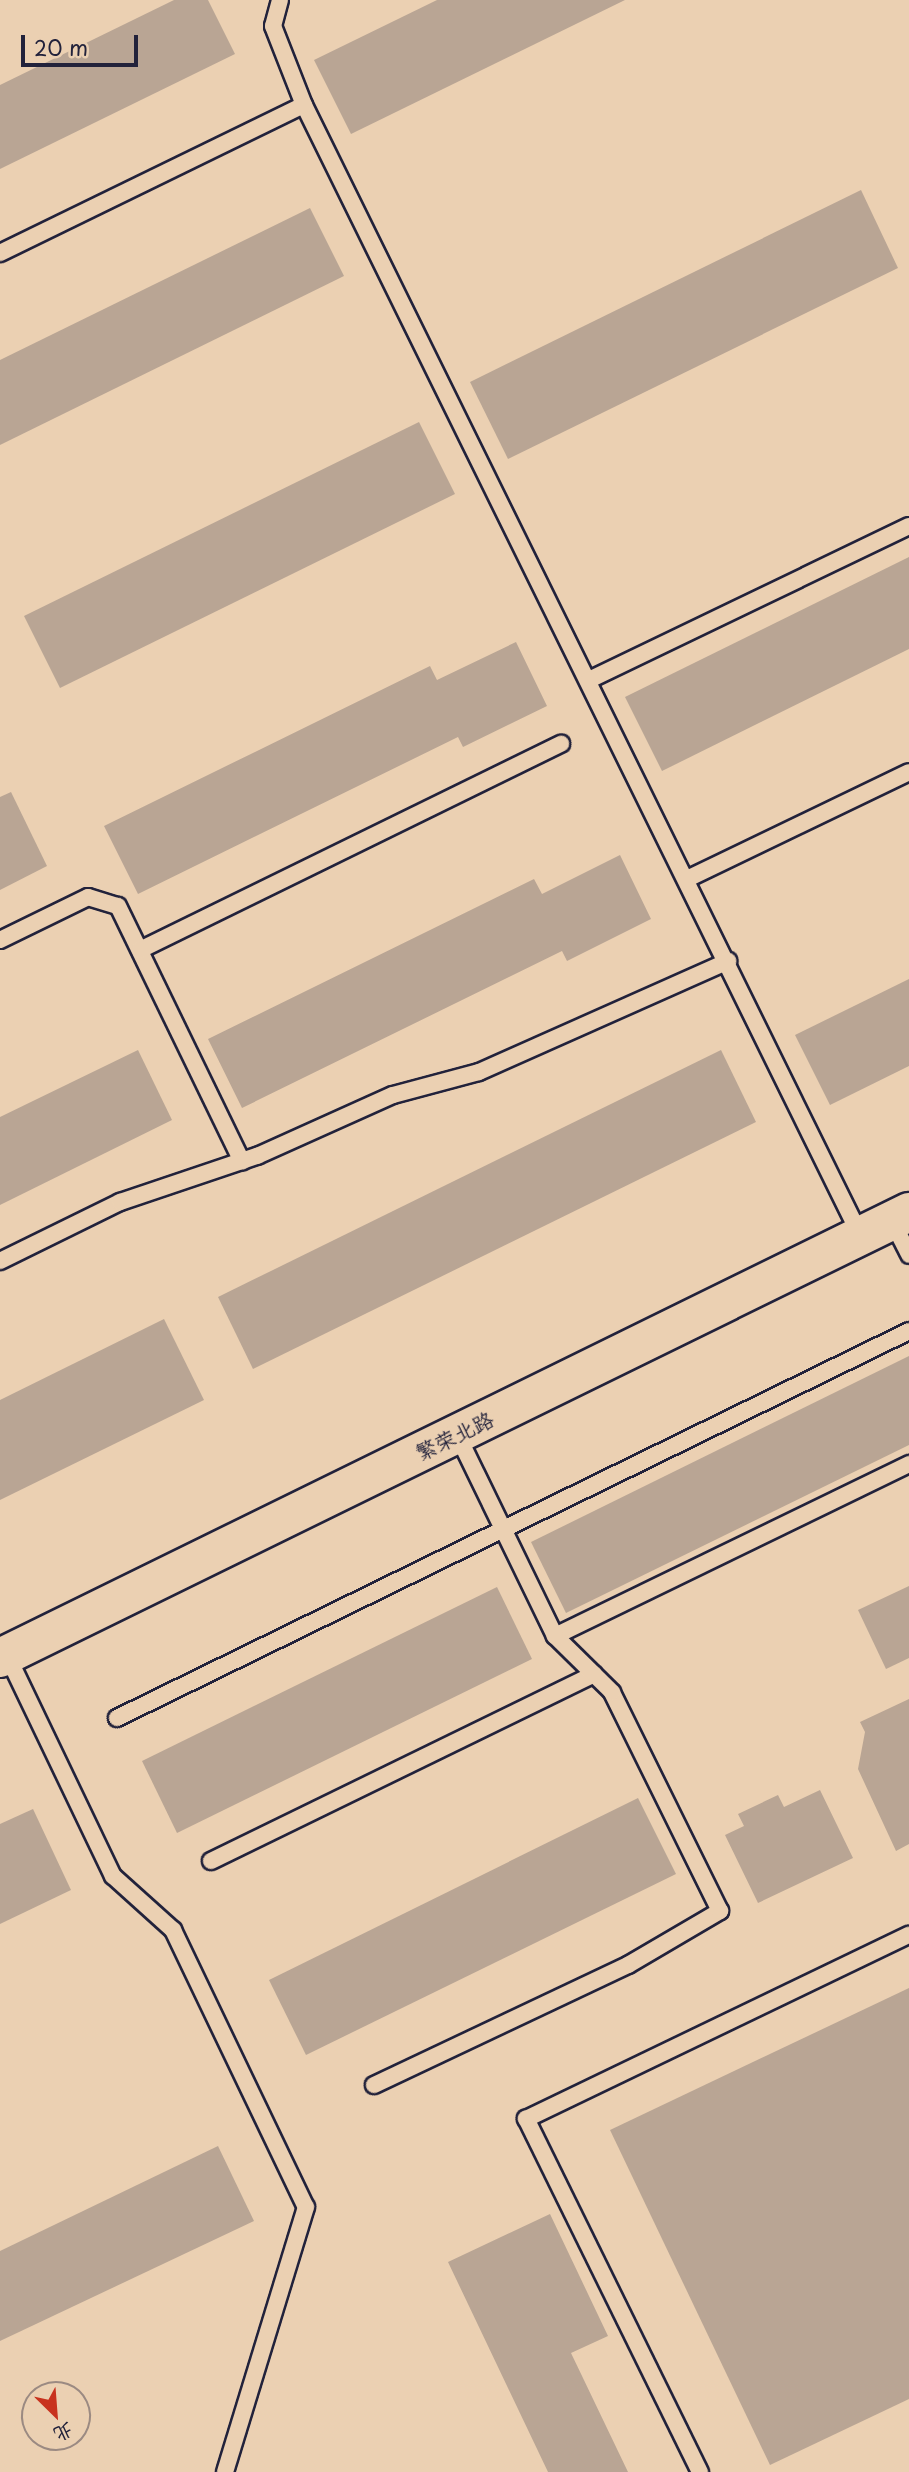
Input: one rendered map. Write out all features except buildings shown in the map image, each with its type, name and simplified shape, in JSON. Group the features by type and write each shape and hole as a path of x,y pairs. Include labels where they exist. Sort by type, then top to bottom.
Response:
{"street":[{"name":"繁荣北路","path":"3,1657 887,1223"}],"lane":[{"path":"280,0 273,26 304,105 728,961 909,1255"},
{"path":"0,253 304,105"},
{"path":"589,680 909,526"},
{"path":"140,950 561,744"},
{"path":"687,879 909,772"},
{"path":"0,940 88,897 118,906 242,1161"},
{"path":"0,1261 120,1202 242,1161 393,1095 479,1072 728,961"},
{"path":"117,1718 909,1331"},
{"path":"374,2085 628,1965 720,1911 612,1692 555,1636 457,1434"},
{"path":"555,1636 909,1464"},
{"path":"3,1657 113,1877 173,1930 306,2207 225,2472"},
{"path":"211,1861 594,1674"},
{"path":"700,2472 526,2119 909,1934"}]}
